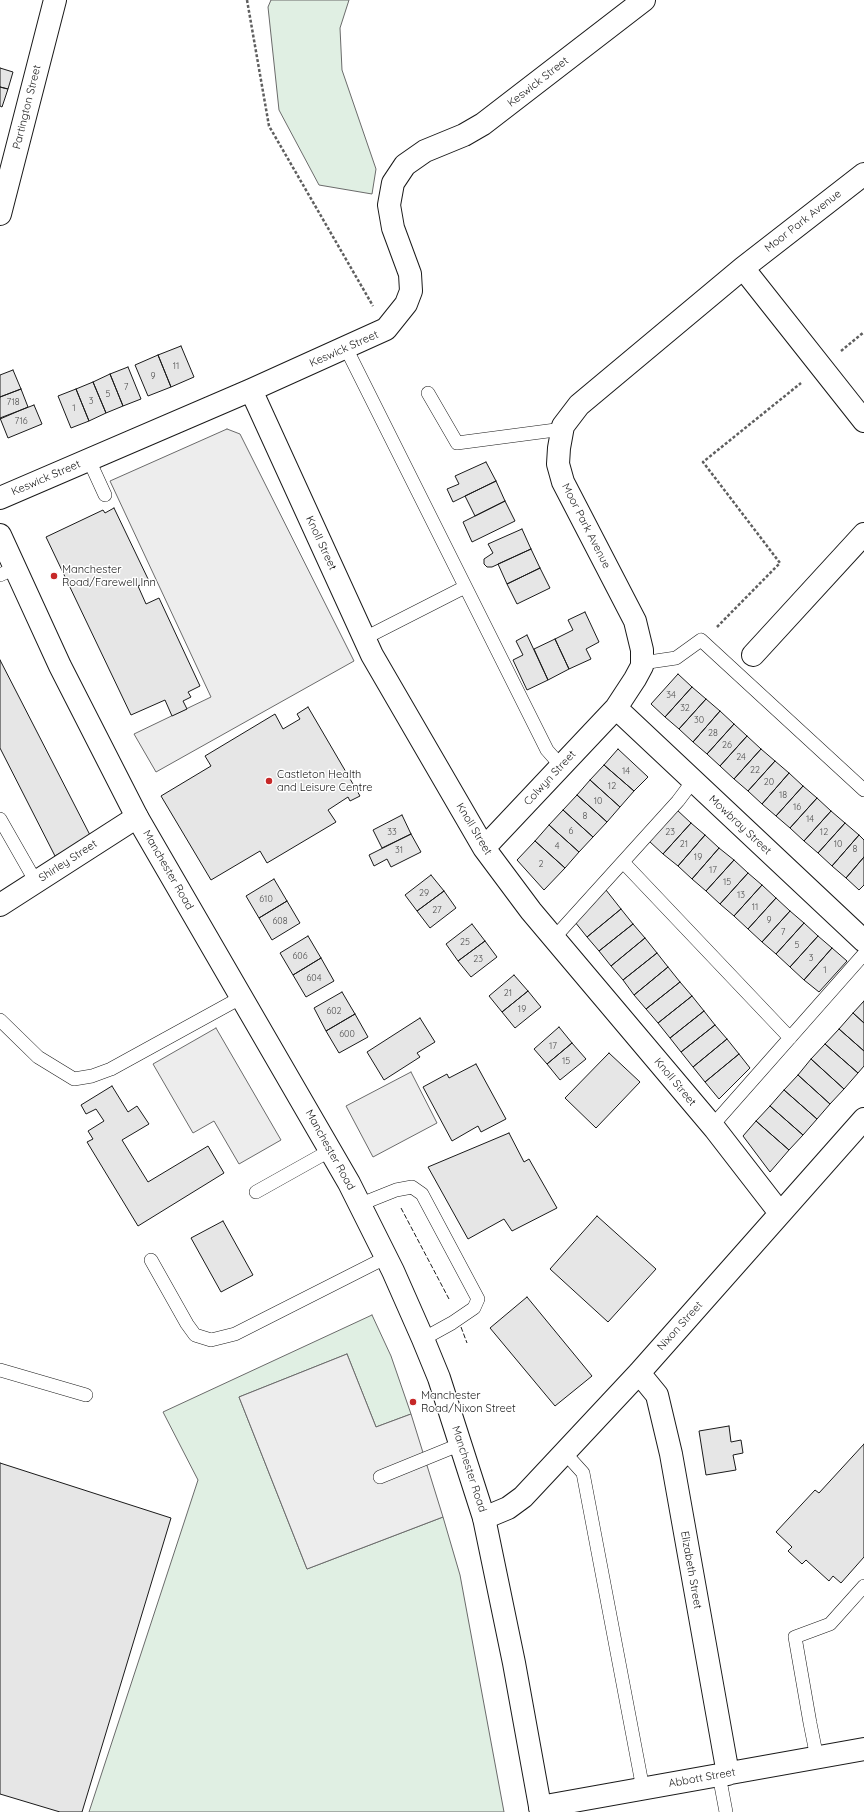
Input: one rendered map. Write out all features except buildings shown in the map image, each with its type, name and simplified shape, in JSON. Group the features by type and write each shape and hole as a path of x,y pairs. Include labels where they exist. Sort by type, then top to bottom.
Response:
{"street":[{"name":"Partington Street","path":"0,214 55,0"},
{"name":"Keswick Street","path":"0,498 251,390 386,329 406,304 411,291 410,274 393,228 389,205 393,184 406,165 425,150 464,135 483,124 644,0"},
{"name":"Moor Park Avenue","path":"616,708 635,679 642,663 642,650 635,621 563,482 558,464 558,448 563,429 579,405 743,268 864,174"},
{"path":"743,268 864,421"},
{"name":"Knoll Street","path":"251,390 372,655 484,848 531,912 712,1126 780,1213"},
{"path":"752,655 864,534"},
{"name":"Manchester Road","path":"0,535 8,572 60,666 137,817 361,1204 387,1257 423,1339 439,1378 484,1518 514,1663 540,1809"},
{"name":"Colwyn Street","path":"484,848 616,708"},
{"name":"Mowbray Street","path":"616,708 864,941"},
{"name":"Shirley Street","path":"0,905 137,817"},
{"name":"Nixon Street","path":"484,1518 516,1504 565,1453 864,1119"},
{"name":"Elizabeth Street","path":"639,1372 657,1395 671,1454 723,1775"},
{"name":"Abbott Street","path":"540,1809 864,1749"}],"lane":[{"path":"346,348 547,750 561,766"},
{"path":"428,393 457,443 563,429"},
{"path":"89,460 105,495"},
{"path":"365,638 466,587"},
{"path":"642,663 676,658 701,640 864,790"},
{"path":"554,938 624,862 678,801 693,781"},
{"path":"0,819 36,882"},
{"path":"624,862 790,1038"},
{"path":"712,1126 864,954"},
{"path":"0,1020 38,1057 74,1079 92,1076 111,1069 242,997"},
{"path":"256,1192 331,1150"},
{"path":"361,1204 396,1190 412,1187 422,1194 478,1299 474,1308 452,1323 423,1339"},
{"path":"151,1260 187,1324 195,1335 211,1340 235,1334 387,1257"},
{"path":"0,1370 86,1395"},
{"path":"380,1478 461,1444"},
{"path":"565,1453 583,1473 643,1789"},
{"path":"817,1758 795,1637 830,1624 864,1586"},
{"path":"723,1775 726,1812"}],"path":[{"path":"247,0 269,126 386,329"},
{"path":"701,640 719,625 780,563 703,462 864,332"}],"green space":[{"path":"271,0 349,0 340,28 342,70 376,169 372,194 319,185 279,110 268,7"},
{"path":"372,1315 391,1356 411,1414 376,1427 347,1354 239,1397 307,1569 443,1517 460,1575 504,1812 89,1812 198,1480 163,1412"}],"shaded area":[{"path":"227,429 240,434 354,661 156,772 134,734 211,697 110,481"},
{"path":"216,1028 281,1140 239,1164 214,1121 193,1133 153,1064"},
{"path":"411,1072 437,1123 373,1157 346,1106"},
{"path":"347,1354 376,1427 411,1414 443,1517 307,1569 239,1397"}],"fence":[{"path":"401,1208 449,1299"},
{"path":"461,1327 467,1343"}],"place":[{"name":"Manchester Road/Farewell Inn","path":"54,576"},
{"name":"Castleton Health and Leisure Centre","path":"269,781"},
{"name":"Manchester Road/Nixon Street","path":"413,1402"}]}
